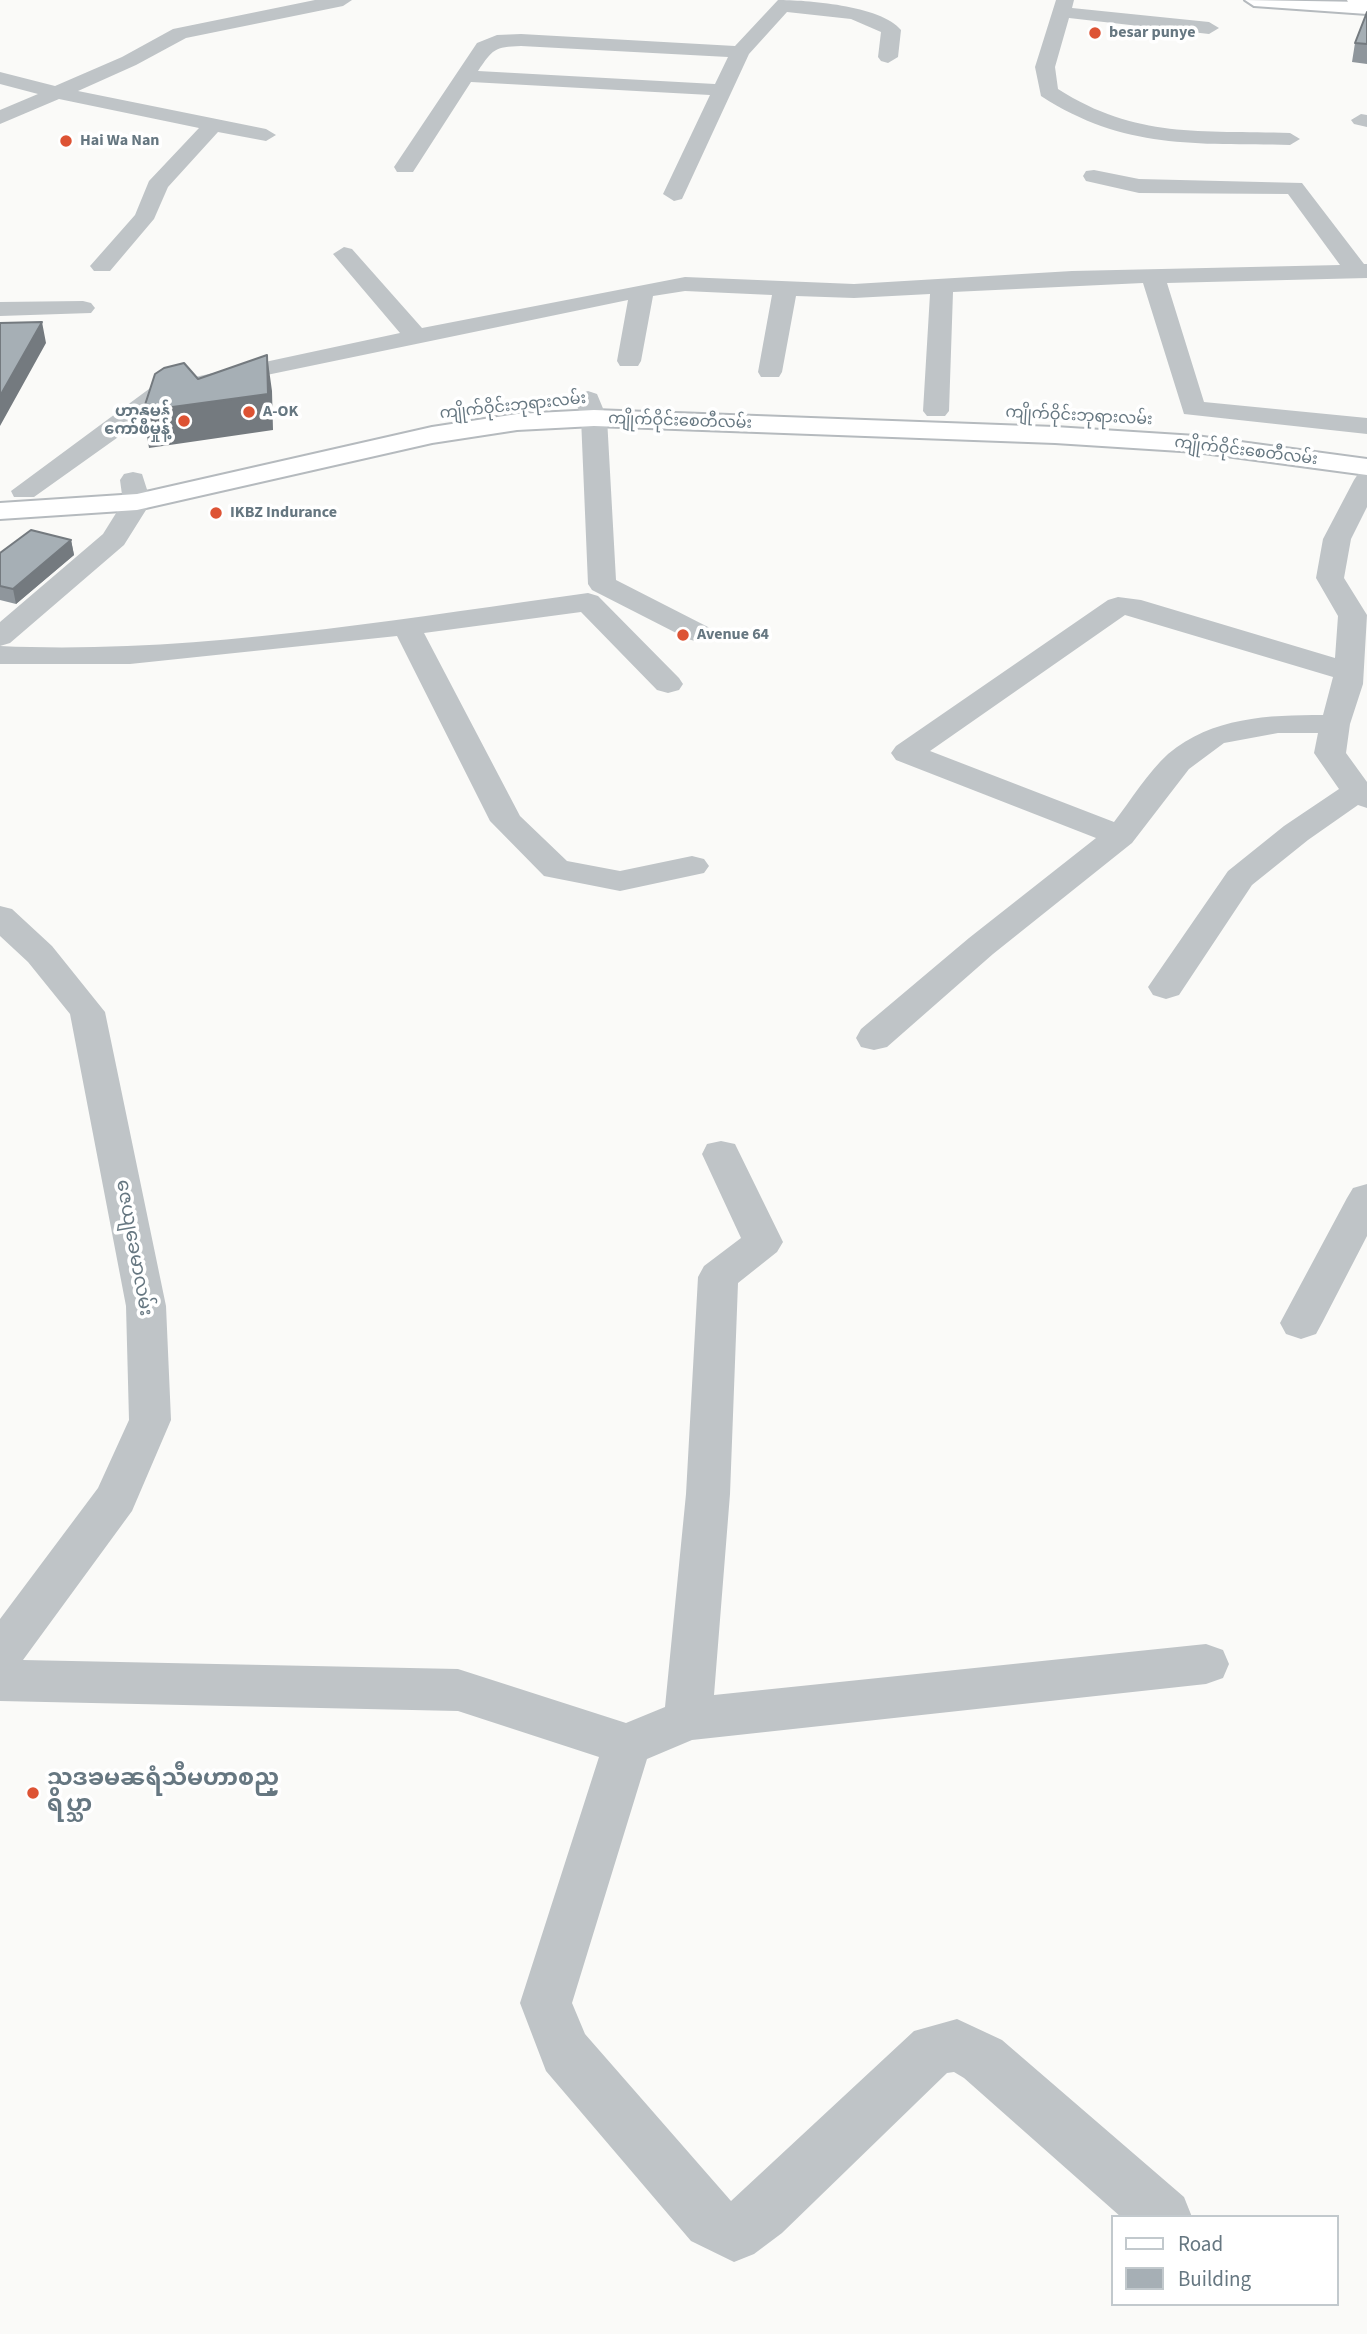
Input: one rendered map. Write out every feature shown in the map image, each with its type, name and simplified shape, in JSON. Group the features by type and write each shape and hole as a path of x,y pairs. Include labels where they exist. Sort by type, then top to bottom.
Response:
{"main road":[{"path":"1254,0 1367,8"},
{"path":"1356,0 1367,1"},
{"name":"ကျိုက်ဝိုင်းစေတီလမ်း","path":"0,511 135,491 432,435 591,409 965,422 1196,444 1367,467"},
{"name":"ကျိုက်ဝိုင်းဘုရားလမ်း","path":"757,415 936,411 965,422 1080,415 1194,424 1367,444"},
{"path":"12,492 135,491"}],"street":[{"path":"0,118 129,61 180,33 343,0"},
{"path":"674,194 740,52 786,3 856,14 877,21 891,30 888,57"},
{"path":"1209,28 1063,6 1045,66 1048,92 1081,112 1123,128 1196,136 1290,139"},
{"path":"405,167 484,47 509,40 740,52"},
{"path":"464,76 722,90"},
{"path":"0,78 58,93 266,135"},
{"path":"102,266 113,248 140,225 156,199 157,186 214,124"},
{"path":"1094,176 1139,186 1294,188 1362,271"},
{"path":"344,254 416,336"},
{"path":"12,492 162,391 642,290 685,284 854,291 1153,276 1362,271"},
{"path":"1153,276 1193,409 1367,426"},
{"path":"936,411 942,286"},
{"path":"770,372 785,289"},
{"path":"629,361 642,290"},
{"path":"0,309 83,308"},
{"path":"591,409 602,584 698,633"},
{"path":"1166,986 1240,878 1296,833 1362,795 1332,738 1349,671 1353,615 1330,578 1337,539 1367,480"},
{"path":"0,637 114,539 135,491"},
{"path":"0,655 56,659 176,651 407,628 588,602 668,684"},
{"path":"1120,836 907,752 1118,606 1131,606 1349,671"},
{"path":"407,628 506,821 556,869 620,881 692,866"},
{"path":"874,1038 981,946 1120,836 1178,762 1214,736 1278,724 1332,738 1367,756"},
{"name":"ဇေယျခေမာလမ်း","path":"0,917 40,954 87,1012 146,1306 150,1420 116,1498 0,1655"},
{"path":"688,1719 708,1494 718,1278 763,1242 721,1154"},
{"path":"1301,1323 1367,1198"},
{"path":"0,1681 458,1690 627,1745 688,1719 1206,1664"},
{"path":"627,1745 546,2003 565,2052 711,2221 734,2234 762,2213 933,2050 957,2045 983,2059 1162,2215"}],"building":[{"path":"1367,12 1367,44 1355,43"},
{"path":"42,322 0,396 0,323"},
{"path":"267,355 268,394 143,411 155,374 164,368 184,363 198,379"},
{"path":"31,530 71,540 13,589 0,586 0,553"}],"place":[{"name":"besar punye","path":"1095,33"},
{"name":"Hai Wa Nan","path":"66,141"},
{"name":"A-OK","path":"249,412"},
{"name":"ဟာနုမန် ကော်ဖီမှုန့်","path":"184,421"},
{"name":"IKBZ Indurance","path":"216,513"},
{"name":"Avenue 64","path":"683,635"},
{"name":"သဒၶမၼရံသီမဟာစည္ ရိပ္သာ","path":"33,1793"}]}
